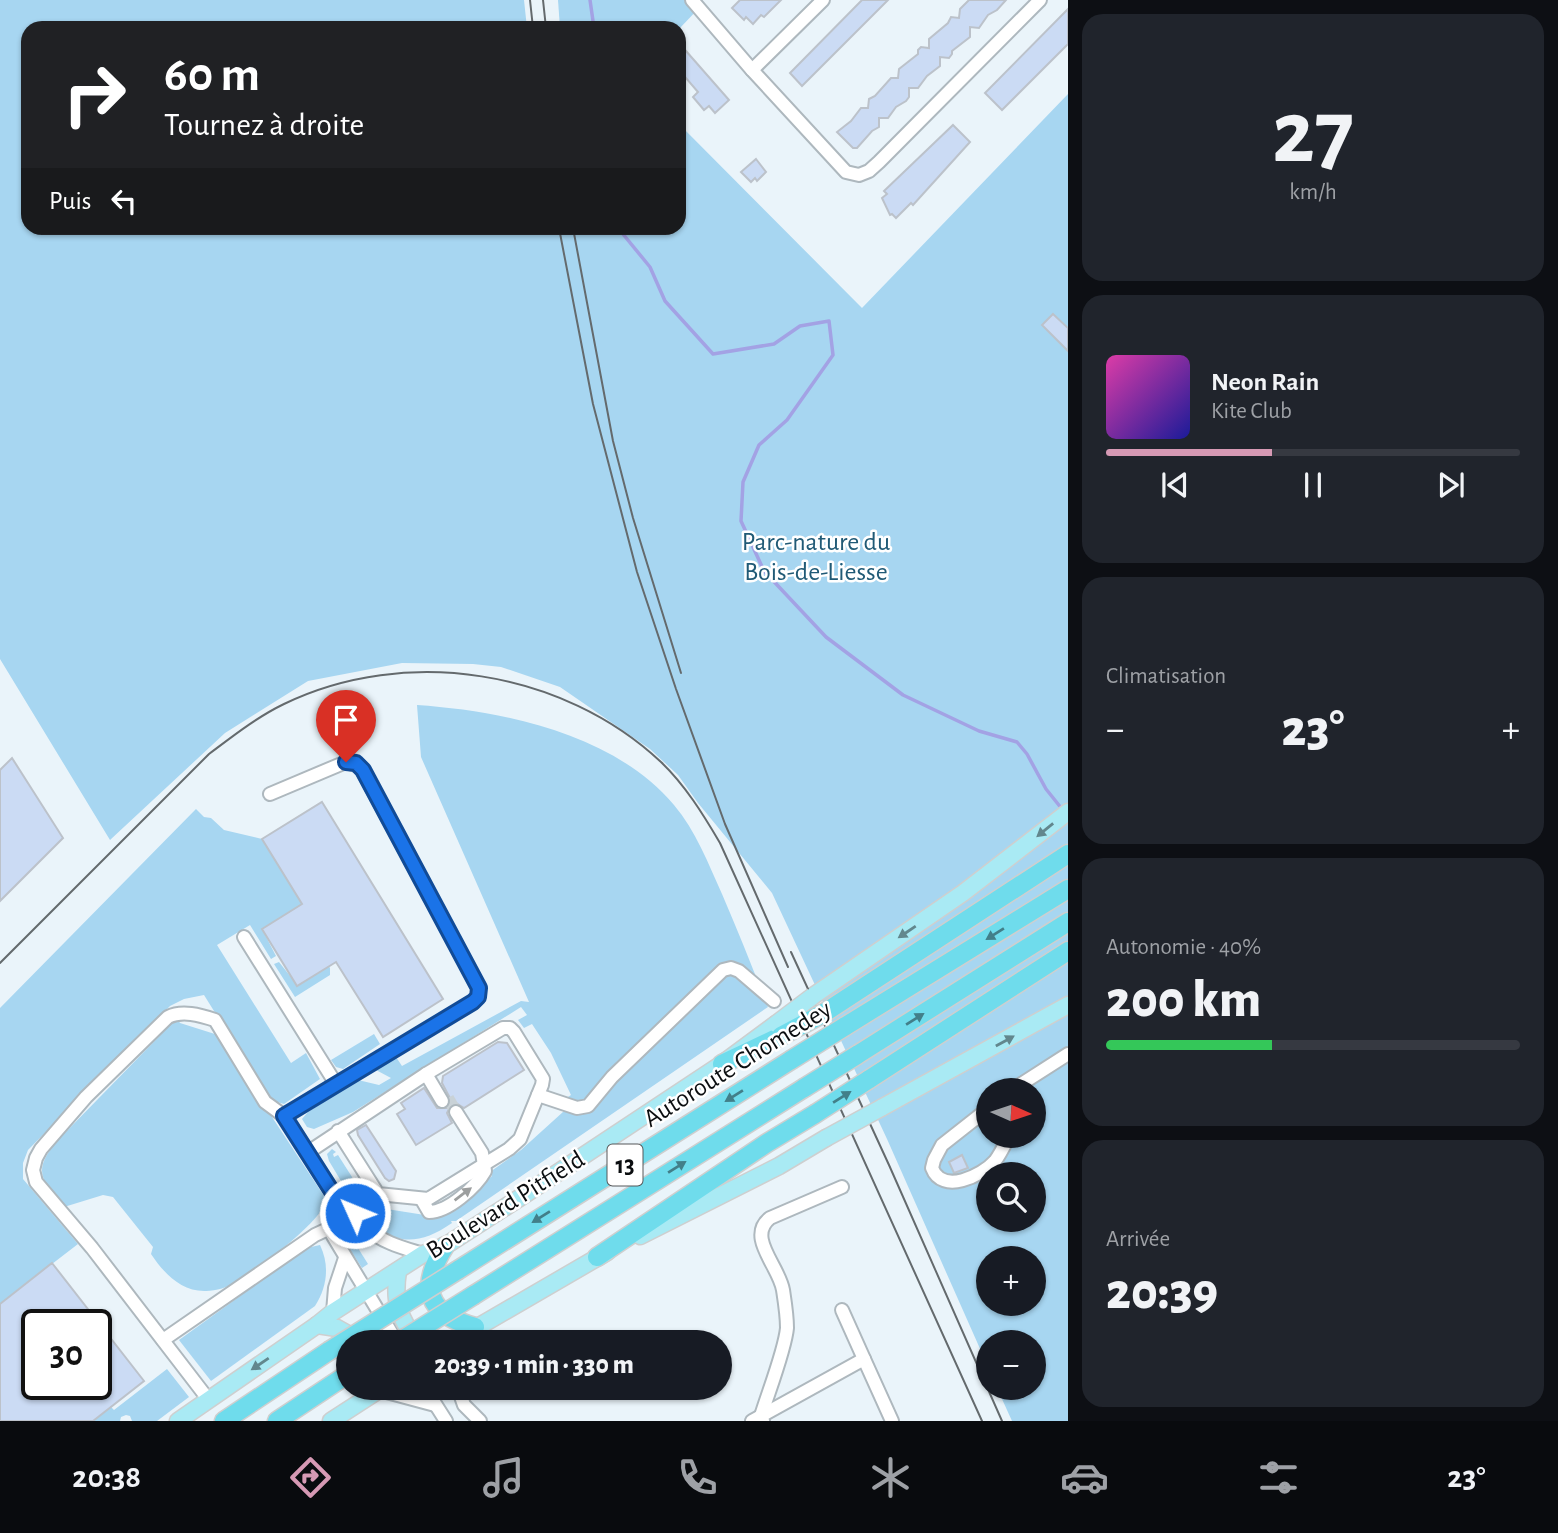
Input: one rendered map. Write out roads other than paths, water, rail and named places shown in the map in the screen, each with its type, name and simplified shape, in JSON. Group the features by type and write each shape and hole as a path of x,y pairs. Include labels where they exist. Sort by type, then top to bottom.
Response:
{"highway":[{"path":"722,1064 778,1030 835,1006 1068,854"},
{"name":"Autoroute Chomedey","path":"224,1421 329,1351 1060,893"},
{"name":"13","path":"417,1330 1068,922"},
{"path":"597,1257 767,1143 1068,951"},
{"path":"445,1246 431,1270 430,1286 433,1297 450,1319 475,1327"},
{"path":"277,1421 336,1382"}],"main road":[{"path":"778,1030 826,987 953,901 1068,811"},
{"path":"470,1330 597,1257 779,1166 1068,1006"},
{"name":"Boulevard Pitfield","path":"178,1421 332,1312 423,1254 445,1246 722,1064"},
{"path":"398,1271 395,1290 397,1308 409,1330"},
{"path":"317,1325 344,1330"},
{"path":"331,1421 361,1400"}],"street":[{"path":"692,0 846,172 859,175 879,162 1040,0"},
{"path":"752,70 823,0"},
{"path":"270,794 346,762 360,766 479,988 478,997 473,1002 284,1116"},
{"path":"244,937 336,1084"},
{"path":"538,1095 577,1108 588,1106 612,1077 723,970 731,968 739,971 774,1002"},
{"path":"208,1399 92,1248 36,1182 33,1170 36,1158 86,1097 168,1017 180,1013 215,1020 265,1102 284,1116 333,1193 343,1199 366,1227 382,1240 423,1254"},
{"path":"307,1153 338,1131 495,1031 508,1027 517,1036 543,1082 520,1139 428,1199 381,1195 338,1131"},
{"path":"1032,1078 1068,1054"},
{"path":"428,1073 445,1100"},
{"path":"454,1113 477,1157 485,1164"},
{"path":"976,1119 937,1152 932,1168 936,1176 940,1180 951,1182 979,1173 996,1160 1002,1148"},
{"path":"370,1182 343,1199 336,1208 330,1228 332,1237 390,1330"},
{"path":"759,1419 787,1331 782,1285 762,1242 760,1230 763,1223 770,1218 842,1187"},
{"path":"163,1340 315,1235 330,1228"},
{"path":"332,1312 335,1287 345,1258"},
{"path":"842,1310 892,1421"},
{"path":"759,1419 864,1359"},
{"path":"413,1400 435,1405"},
{"path":"432,1400 446,1421"},
{"path":"462,1400 480,1421"}],"waterway":[{"path":"590,0 593,21"},
{"path":"624,235 650,267 665,301 713,354 774,344 800,326 829,321 833,355 787,420 759,445 743,482 741,521 764,571 826,637 903,695 979,731 1017,742 1027,754 1046,789 1062,809"}],"tunnel":[{"path":"448,1098 456,1112"}],"tram line":[{"path":"530,0 532,21"},
{"path":"543,0 545,21"},
{"path":"560,235 593,404 637,572 725,824 788,967"},
{"path":"574,235 613,441 633,518 681,673"},
{"path":"0,963 209,754 284,704 331,686 381,675 431,672 481,676 531,688 578,706 622,731 661,762 686,790 720,843 982,1421"},
{"path":"791,952 1002,1421"}],"park label":[{"name":"Parc-nature du Bois-de-Liesse","path":"816,556"}]}
